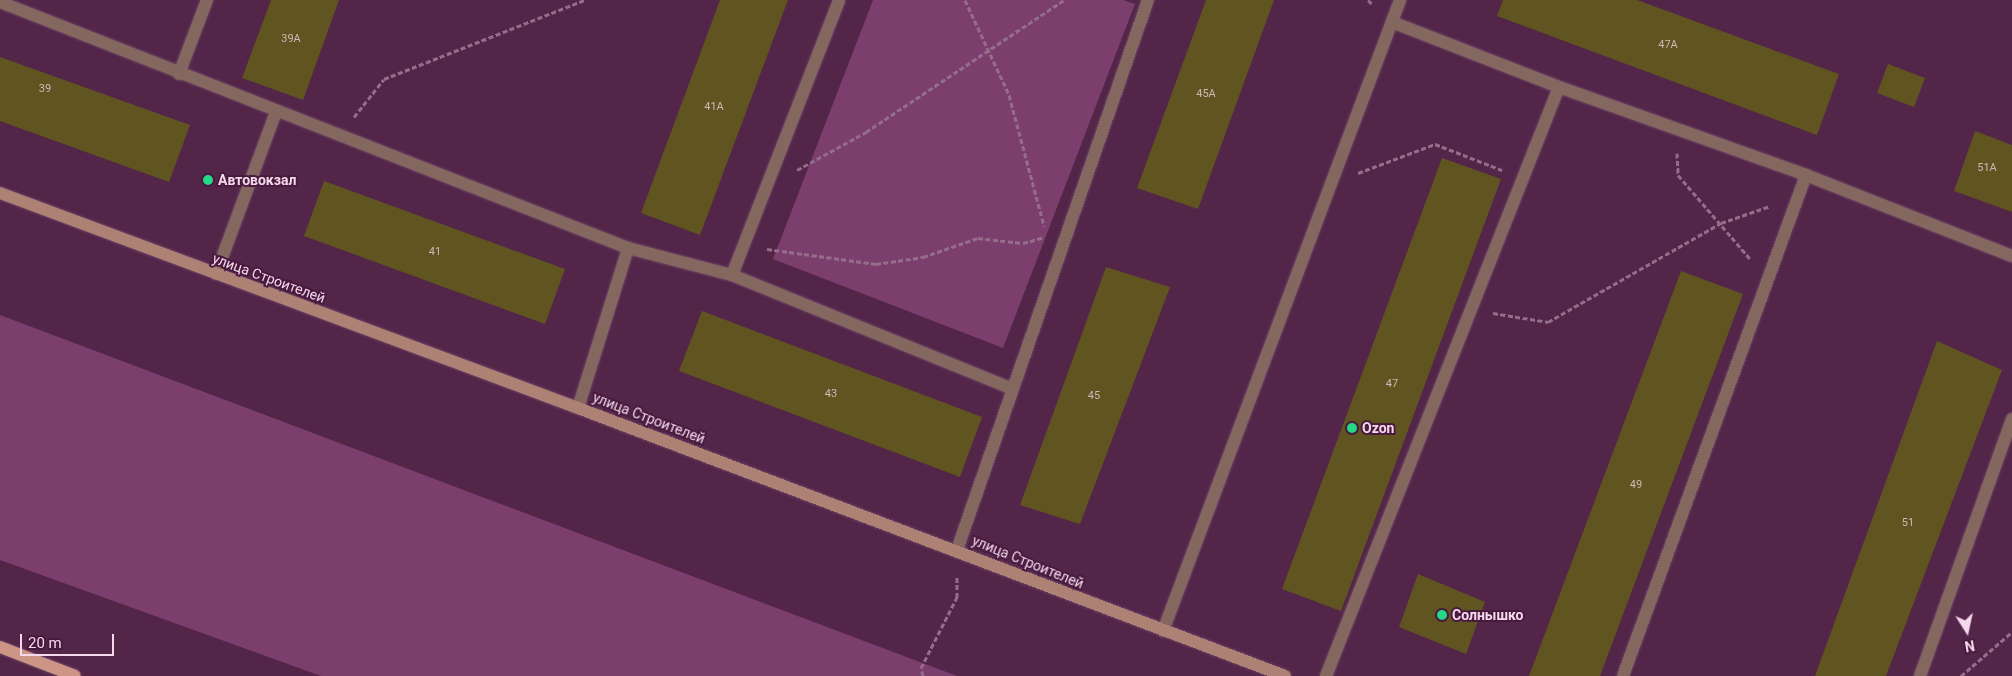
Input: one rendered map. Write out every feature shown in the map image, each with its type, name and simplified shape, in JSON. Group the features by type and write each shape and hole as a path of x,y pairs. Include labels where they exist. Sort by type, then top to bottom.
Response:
{"main road":[{"name":"улица Строителей","path":"0,193 956,550 1163,631 1285,676"},
{"path":"0,647 75,676"}],"lane":[{"path":"179,74 206,0"},
{"path":"732,275 839,0"},
{"path":"956,550 1148,0"},
{"path":"1163,631 1400,0"},
{"path":"0,2 276,112 628,248 732,275 1012,389"},
{"path":"1392,22 1559,87 1806,175 2012,256"},
{"path":"1326,676 1559,87"},
{"path":"216,274 276,112"},
{"path":"1623,676 1806,175"},
{"path":"578,408 628,248"},
{"path":"1920,676 2012,420"}],"path":[{"path":"338,136 384,79 585,0"},
{"path":"740,255 762,248 876,264 923,257 978,238 1023,243 1047,236 1009,96 965,0"},
{"path":"766,188 866,132 1064,0"},
{"path":"1676,129 1678,175 1753,262 1764,291"},
{"path":"1332,182 1435,144 1523,178"},
{"path":"1471,309 1548,322 1721,223 1798,196"},
{"path":"923,676 921,668 957,597 956,550"},
{"path":"1962,676 2012,632"}],"shaded area":[{"path":"873,0 1123,0 1135,4 1003,348 773,259"},
{"path":"0,315 957,676 321,676 0,560"}],"building":[{"path":"271,0 339,0 303,100 242,78"},
{"path":"720,0 788,0 700,235 641,213"},
{"path":"1206,0 1274,0 1198,209 1137,188"},
{"path":"1503,0 1637,0 1839,74 1817,135 1497,16"},
{"path":"0,57 190,125 169,182 0,121"},
{"path":"1888,64 1925,78 1914,107 1877,93"},
{"path":"1975,131 2012,145 2012,212 1954,191"},
{"path":"1442,158 1501,179 1341,611 1282,589"},
{"path":"324,181 565,269 545,324 304,236"},
{"path":"1106,267 1170,287 1080,524 1020,505"},
{"path":"1681,271 1743,294 1600,676 1529,676"},
{"path":"702,311 982,417 960,477 679,371"},
{"path":"1937,341 2002,370 1886,676 1815,676"},
{"name":"Солнышко","path":"1418,574 1485,602 1466,654 1399,627"}],"place":[{"name":"Автовокзал","path":"208,180"},
{"name":"Ozon","path":"1352,428"},
{"name":"Солнышко","path":"1442,615"}]}
